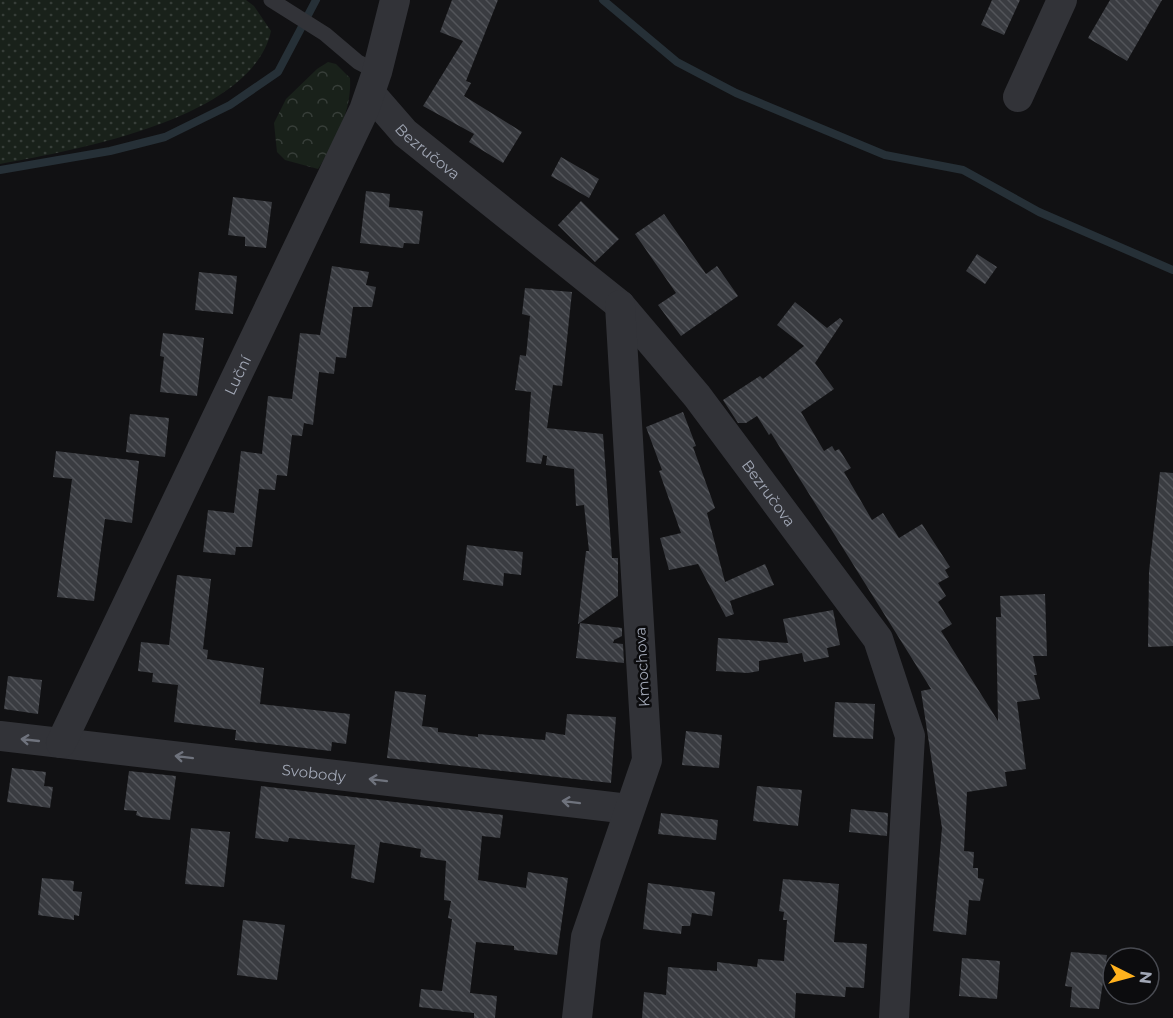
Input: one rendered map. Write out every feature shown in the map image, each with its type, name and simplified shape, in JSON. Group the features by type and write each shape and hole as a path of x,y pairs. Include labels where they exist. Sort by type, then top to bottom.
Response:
{"street":[{"name":"Luční","path":"61,743 374,83 394,0"},
{"path":"1018,97 1062,0"},
{"name":"Bezručova","path":"374,83 405,133 620,305 697,396 878,639 910,736 894,1018"},
{"name":"Kmochova","path":"577,1018 586,938 647,760 620,305"},
{"name":"Svobody","path":"0,736 629,809"}],"lane":[{"path":"276,3 324,34 358,62 374,83"}],"green space":[{"path":"0,0 246,0 254,6 271,31 257,61 231,87 197,108 157,125 114,139 0,164"},
{"path":"328,62 336,64 350,78 350,90 341,126 318,169 285,160 277,152 274,123 286,99 317,69"}],"building":[{"path":"452,0 498,0 466,81 471,83 464,96 522,132 503,163 469,142 474,134 423,106 463,41 440,32"},
{"path":"992,0 1020,0 1004,35 981,25"},
{"path":"1110,0 1162,0 1127,61 1088,38"},
{"path":"561,157 599,179 589,198 551,176"},
{"path":"366,191 390,194 389,207 423,211 419,244 404,243 403,248 360,243"},
{"path":"233,197 272,202 266,248 245,246 245,237 228,235"},
{"path":"581,201 619,239 595,262 558,225"},
{"path":"664,214 706,274 717,266 738,296 681,336 658,305 676,293 635,234"},
{"path":"977,254 997,267 985,284 966,271"},
{"path":"332,266 369,272 366,285 376,287 372,307 353,307 346,358 336,357 334,374 319,372 313,425 304,423 302,436 292,435 287,476 277,475 275,490 259,489 252,547 236,547 235,555 203,552 208,510 234,513 241,451 262,454 268,396 292,399 300,333 320,335"},
{"path":"199,272 237,276 233,314 195,310"},
{"path":"525,288 572,292 562,386 553,385 547,428 603,434 612,558 618,558 618,596 578,624 586,551 589,551 584,505 576,506 574,469 546,465 547,456 543,455 541,464 526,462 531,392 515,390 520,355 526,356 530,316 522,314"},
{"path":"795,302 827,328 840,318 843,321 815,363 834,389 801,412 824,451 832,446 835,451 839,449 851,468 844,472 872,520 883,513 899,538 922,524 950,567 945,570 949,577 938,583 946,596 938,602 952,624 941,631 998,721 996,617 1001,617 1000,596 1045,594 1047,656 1033,656 1037,675 1034,675 1040,699 1017,702 1026,769 1005,772 1007,786 967,792 964,851 974,852 973,868 978,868 978,878 984,879 980,901 969,900 966,935 933,931 942,828 921,691 931,689 771,433 769,435 757,416 746,423 738,423 723,400 760,376 763,379 804,346 777,325"},
{"path":"163,333 204,338 197,396 160,392 164,357 160,356"},
{"path":"683,412 715,508 707,513 725,582 765,564 774,585 730,601 734,614 726,617 698,564 669,570 660,538 681,533 646,427"},
{"path":"130,414 169,418 165,457 126,452"},
{"path":"56,451 139,461 132,523 105,519 94,601 57,597 72,479 53,477"},
{"path":"1160,472 1173,473 1173,646 1148,647 1149,572"},
{"path":"467,545 523,552 521,575 504,573 503,586 463,580"},
{"path":"177,575 211,579 203,649 208,650 207,659 264,668 260,704 350,714 346,744 332,742 331,751 235,740 236,730 174,722 178,685 152,682 153,673 138,671 141,642 169,645"},
{"path":"833,610 840,645 827,648 829,657 804,662 802,653 759,661 759,671 748,673 716,671 718,638 788,643 783,619"},
{"path":"580,623 622,628 622,636 613,643 623,644 624,663 576,658"},
{"path":"8,676 42,680 38,714 4,709"},
{"path":"395,691 426,695 422,726 438,728 438,732 478,737 478,734 545,740 546,732 565,735 567,714 616,717 611,783 387,758"},
{"path":"835,702 875,704 873,739 833,737"},
{"path":"686,731 722,735 719,768 682,765"},
{"path":"12,768 46,772 44,786 53,787 50,808 7,802"},
{"path":"129,771 176,776 170,820 141,817 136,815 137,811 124,810"},
{"path":"261,786 503,815 500,838 482,836 478,880 526,888 528,872 568,878 557,955 514,950 514,946 476,942 470,993 497,996 495,1018 474,1018 474,1013 419,1007 421,989 442,991 452,919 448,918 451,901 444,900 446,861 420,857 421,849 380,842 374,883 351,878 355,845 289,838 288,842 255,838"},
{"path":"757,786 802,790 798,826 753,821"},
{"path":"851,809 888,813 887,836 849,832"},
{"path":"661,813 718,820 716,840 658,834"},
{"path":"191,828 230,832 224,887 185,884"},
{"path":"42,878 74,881 73,891 82,892 79,916 74,915 74,920 38,915"},
{"path":"783,879 839,884 834,942 867,944 864,988 846,987 845,997 796,993 795,1018 642,1018 644,992 666,995 668,967 717,971 717,962 757,967 758,959 784,961 787,920 783,920 784,912 779,911"},
{"path":"648,883 715,892 712,916 692,913 690,926 682,926 681,934 643,929"},
{"path":"243,920 285,925 277,980 237,975"},
{"path":"1071,952 1101,954 1099,1009 1070,1007 1072,987 1065,986"},
{"path":"962,958 1000,961 997,999 959,996"}],"waterway":[{"path":"0,170 110,151 165,137 230,105 278,72 316,0"},
{"path":"603,0 677,62 736,93 885,155 963,170 1039,212 1173,270"}]}
